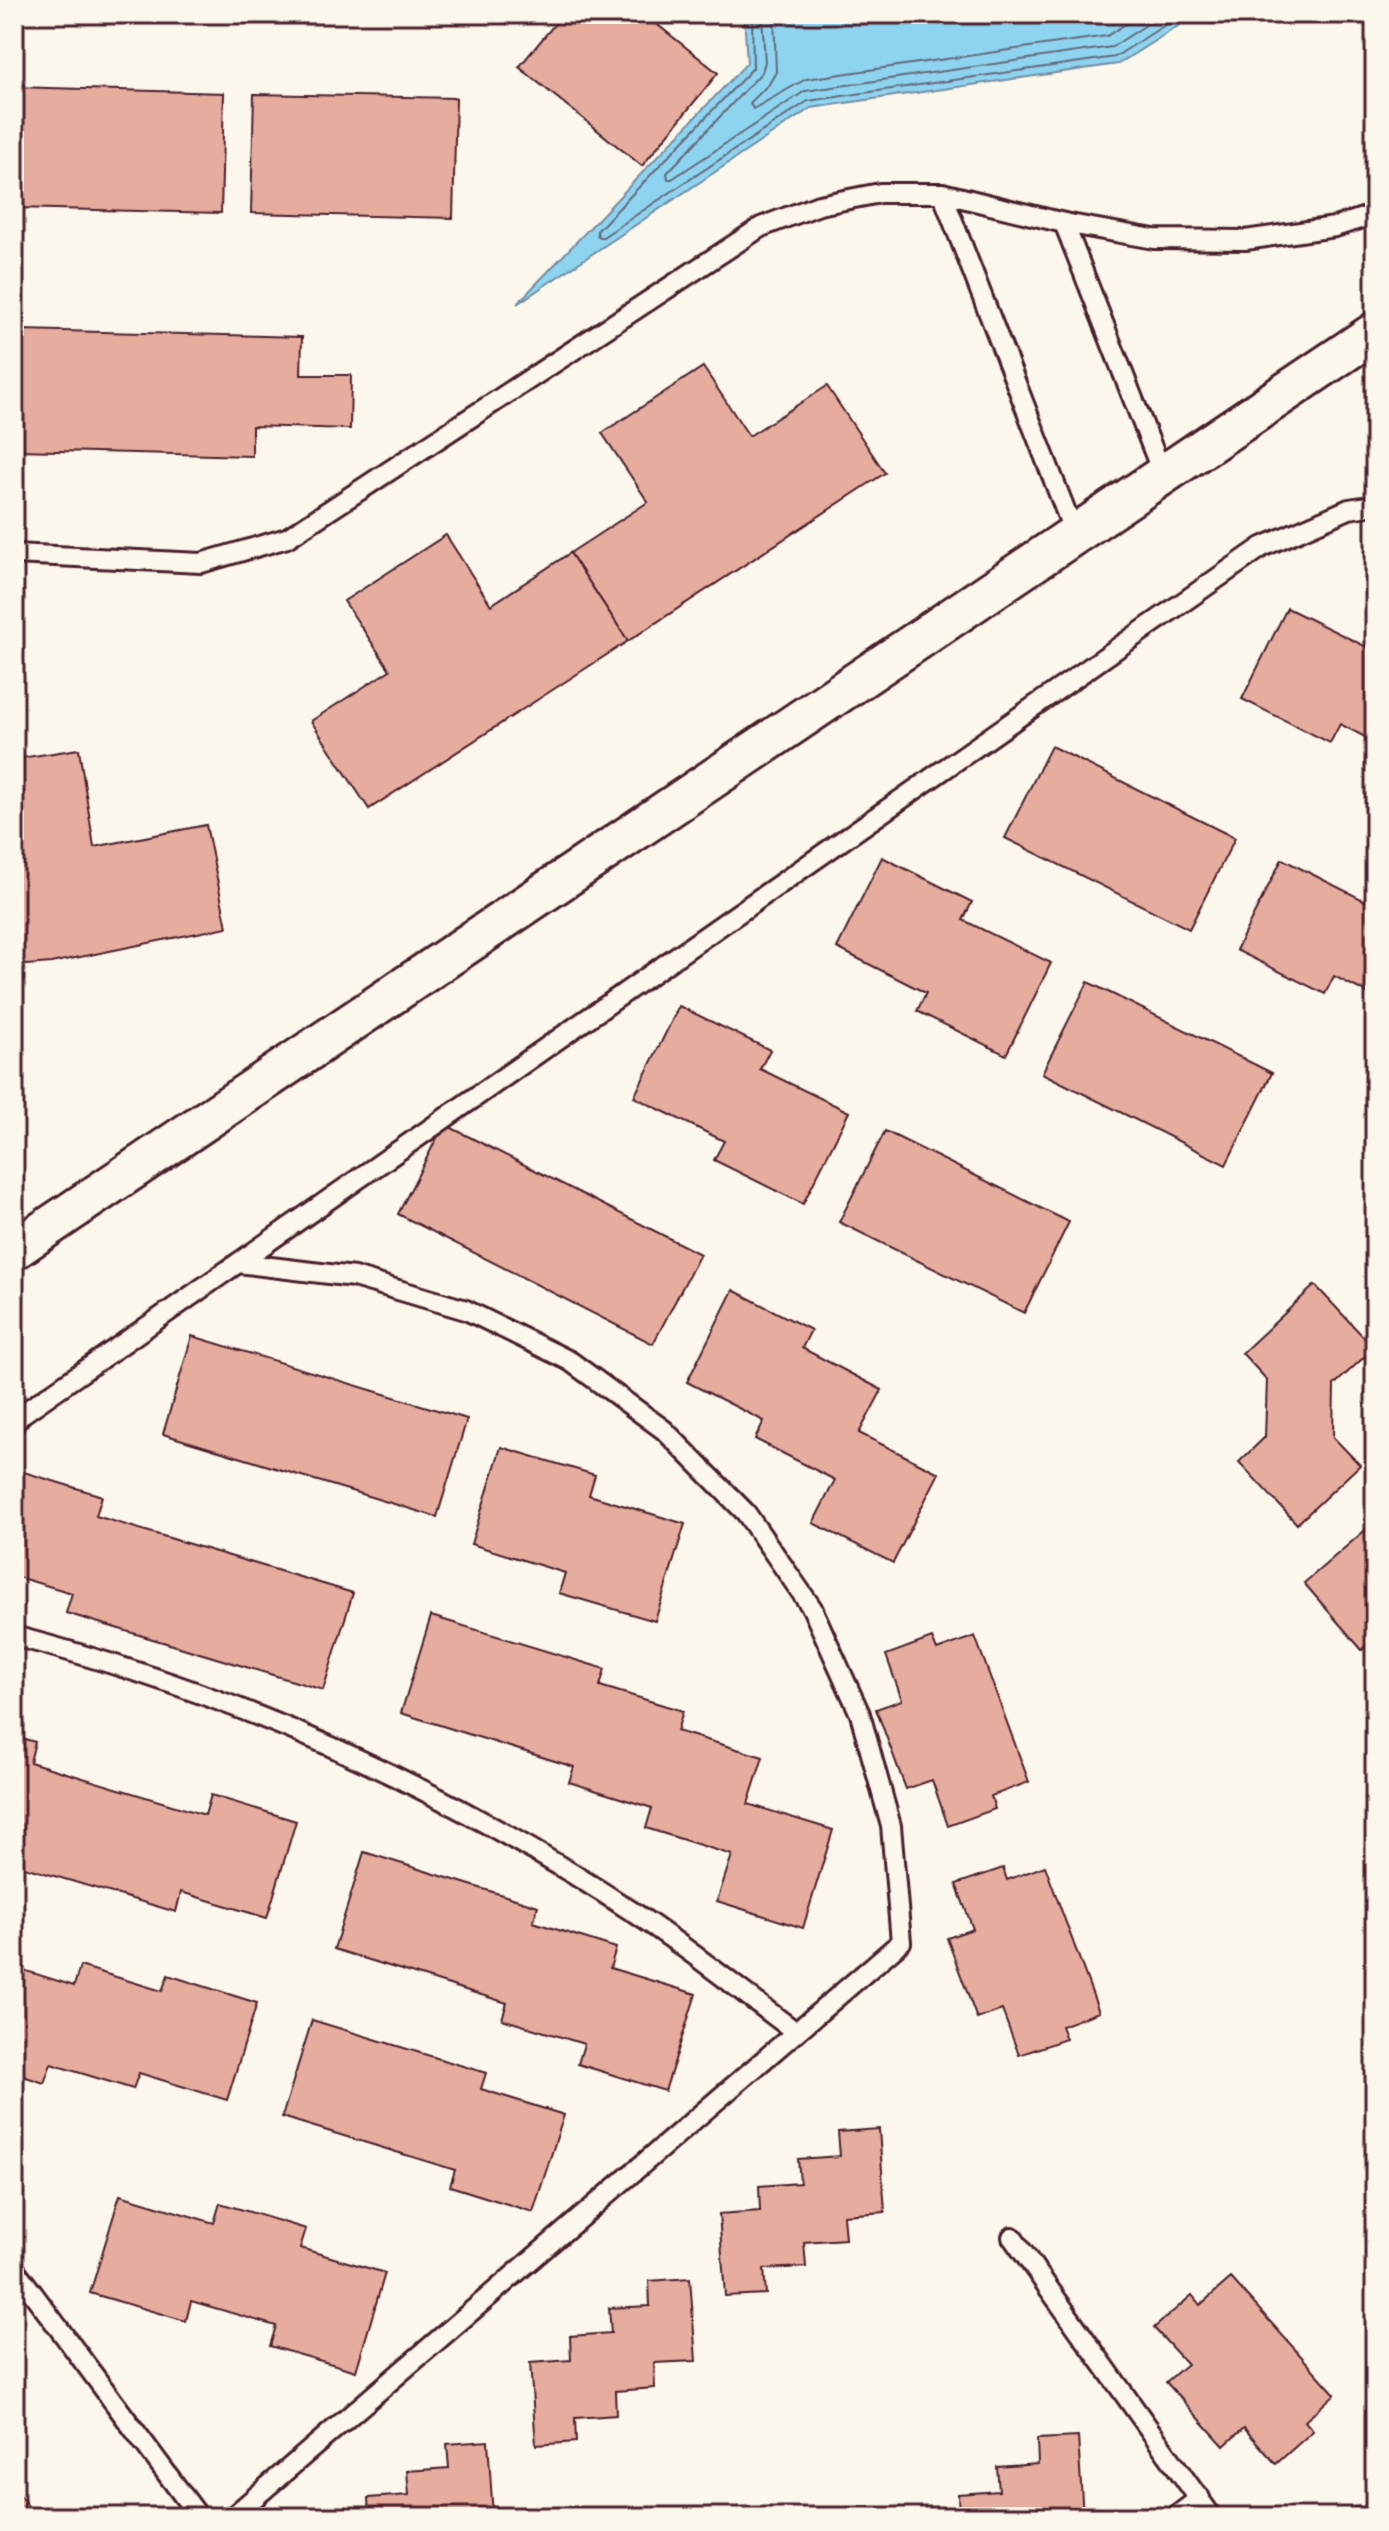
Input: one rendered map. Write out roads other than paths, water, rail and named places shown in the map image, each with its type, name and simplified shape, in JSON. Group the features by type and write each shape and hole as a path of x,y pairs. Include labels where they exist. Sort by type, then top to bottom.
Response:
{"street":[{"path":"14,1250 1163,475 1372,340"}],"lane":[{"path":"14,554 201,563 287,538 761,227 819,205 880,193 942,193 1064,223 1154,239 1245,240 1335,227 1375,214"},
{"path":"942,193 1075,535"},
{"path":"1064,223 1163,475"},
{"path":"14,1424 22,1414 1262,547 1349,509 1375,505"},
{"path":"232,2517 901,1942 891,1826 860,1714 812,1608 746,1513 664,1430 570,1361 492,1322 466,1310 354,1277 238,1263"},
{"path":"14,1636 99,1658 286,1726 466,1811 637,1914 796,2032"},
{"path":"1012,2237 1212,2517"},
{"path":"14,2268 199,2517"},
{"path":"1175,2517 1200,2498"}],"water":[{"path":"744,14 1197,14 1118,64 811,108 517,304 747,63"}]}
